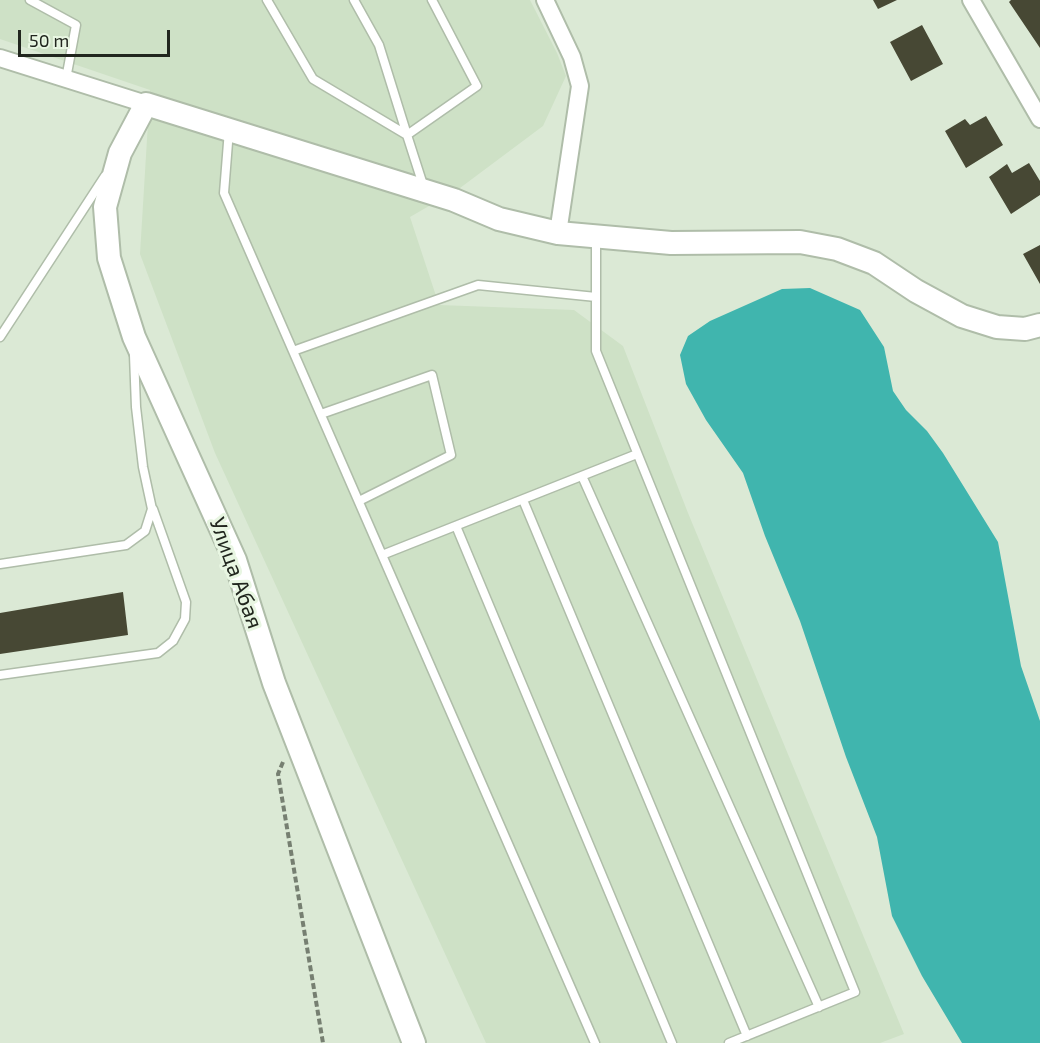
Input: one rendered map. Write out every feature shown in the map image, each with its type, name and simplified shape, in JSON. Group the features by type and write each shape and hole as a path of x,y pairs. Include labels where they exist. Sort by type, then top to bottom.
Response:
{"street":[{"path":"545,0 572,57 580,86 558,234"},
{"path":"971,0 1040,119"},
{"path":"0,58 454,200 499,219 558,234 671,243 800,242 828,247 874,263 916,291 962,316 997,327 1025,328 1040,325"},
{"name":"Улица Абая","path":"146,104 120,153 105,207 109,258 134,337 236,560 274,682 414,1043"}],"lane":[{"path":"30,0 76,25 66,78"},
{"path":"267,0 313,80 407,135"},
{"path":"354,0 379,45 425,191"},
{"path":"407,135 477,86 432,0"},
{"path":"229,130 224,193 595,1043"},
{"path":"0,338 120,153"},
{"path":"596,237 596,351 855,992 729,1043"},
{"path":"293,351 478,285 596,297"},
{"path":"0,675 158,653 173,640 185,619 186,602 152,509 143,467 137,417 134,337"},
{"path":"321,414 432,375 450,455 359,501"},
{"path":"382,555 637,454"},
{"path":"582,476 819,1007"},
{"path":"523,500 747,1036"},
{"path":"0,564 126,545 145,531 152,509"},
{"path":"456,526 672,1043"}],"path":[{"path":"295,737 278,774 323,1043"}],"shaded area":[{"path":"0,0 530,0 566,76 543,126 460,188 410,217 439,305 574,310 623,346 688,513 904,1034 880,1043 486,1043 215,453 140,254 150,90 0,39"}],"water":[{"path":"810,288 860,310 884,347 893,391 906,410 927,431 943,453 998,542 1021,666 1040,721 1040,1043 962,1043 922,976 892,916 877,837 846,757 800,621 765,536 743,473 706,420 686,384 680,355 688,336 710,321 782,289"}],"building":[{"path":"873,0 897,0 878,9"},
{"path":"1011,0 1040,0 1040,48 1009,2"},
{"path":"922,25 943,64 911,81 890,42"},
{"path":"986,116 1003,145 966,168 945,131 965,119 970,125"},
{"path":"1029,163 1040,181 1040,195 1011,214 989,177 1007,164 1012,173"},
{"path":"1040,245 1040,284 1023,254"},
{"path":"123,592 128,635 0,654 0,613"}]}
